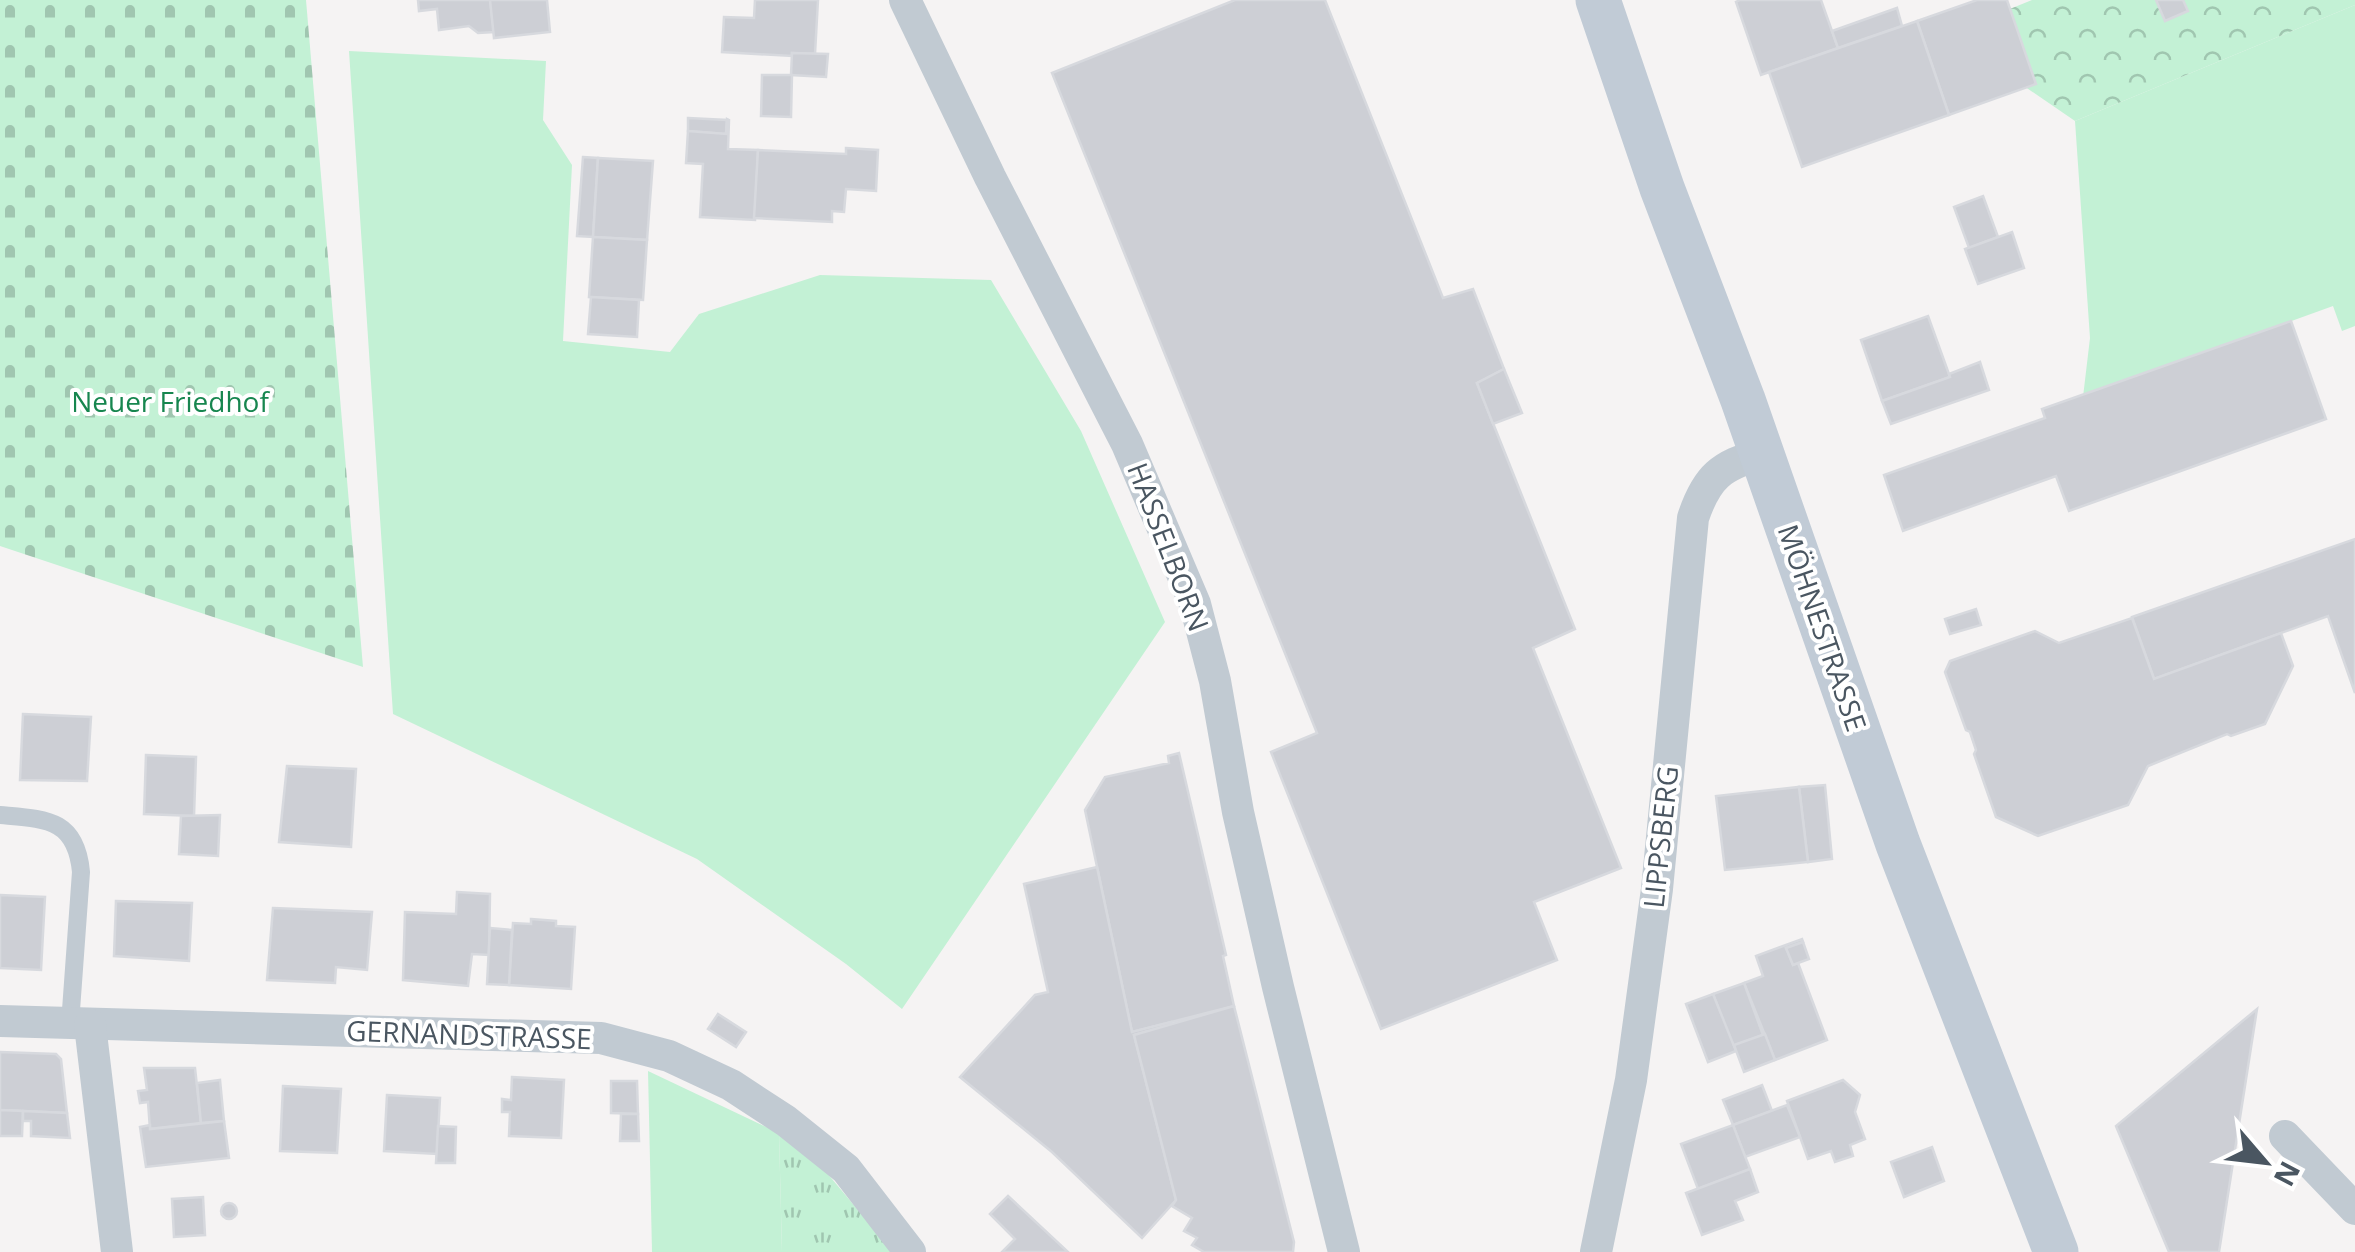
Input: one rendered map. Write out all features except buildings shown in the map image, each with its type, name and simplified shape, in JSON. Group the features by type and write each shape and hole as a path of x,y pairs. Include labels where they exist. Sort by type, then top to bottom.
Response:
{"street":[{"name":"HASSELBORN","path":"906,0 990,177 1128,444 1195,604 1278,987 1344,1252"},
{"name":"MÖHNESTRASSE","path":"1598,0 1898,844 2056,1252"},
{"name":"LIPPSBERG","path":"1596,1252 1631,1080 1657,889 1693,518 1706,490 1729,464 1761,454"},
{"name":"GERNANDSTRASSE","path":"0,1021 601,1038 669,1056 744,1094 786,1121 846,1170 910,1252"},
{"path":"80,1025 117,1252"},
{"path":"2285,1136 2355,1209"}],"lane":[{"path":"0,815 47,820 67,830 79,850 80,1025"}],"green space":[{"name":"Neuer Friedhof","path":"0,0 306,0 363,667 0,546"},
{"path":"2032,0 2355,0 2355,5 2075,121 1948,34"},
{"path":"2355,5 2355,326 2342,331 2333,306 2083,397 2090,338 2075,121"},
{"path":"349,51 546,61 543,120 572,165 563,341 670,352 699,314 820,275 991,280 1081,431 1165,622 902,1009 846,964 697,859 393,714"},
{"path":"648,1071 779,1133 782,1252 652,1252"},
{"path":"779,1133 807,1149 893,1252 782,1252"}]}
